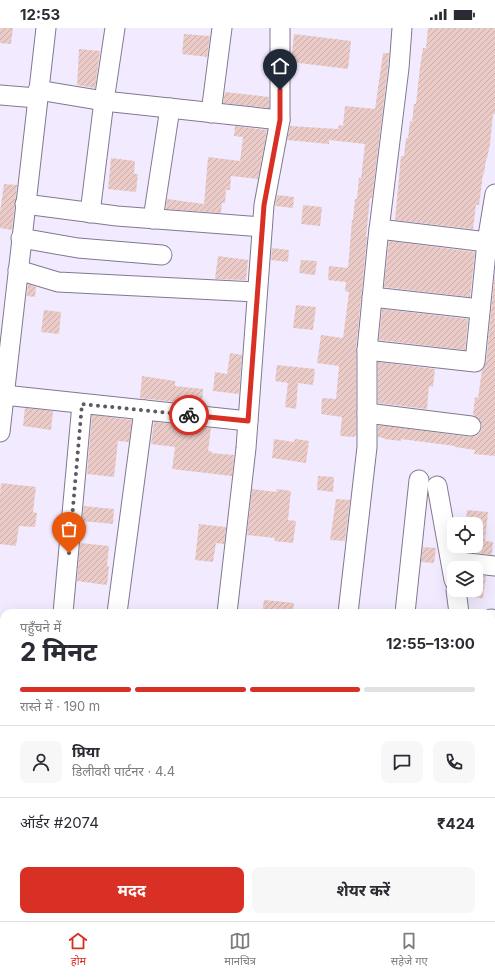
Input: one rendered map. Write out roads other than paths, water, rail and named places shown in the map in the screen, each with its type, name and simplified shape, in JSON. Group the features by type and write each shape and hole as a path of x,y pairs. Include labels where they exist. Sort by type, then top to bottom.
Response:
{"street":[{"path":"0,432 46,28"},
{"path":"90,213 115,28"},
{"path":"211,112 222,28"},
{"path":"227,609 248,421 264,205 280,120 280,28"},
{"path":"348,609 367,447 367,350 402,28"},
{"path":"0,95 38,94 280,120"},
{"path":"153,219 170,108"},
{"path":"367,350 476,362 480,309 495,194"},
{"path":"25,204 90,213 262,227"},
{"path":"379,229 489,248"},
{"path":"22,238 78,248 162,255"},
{"path":"18,270 58,282 258,292"},
{"path":"372,297 480,309"},
{"path":"4,395 248,421"},
{"path":"63,609 82,404"},
{"path":"118,609 144,410"},
{"path":"367,413 471,426"},
{"path":"405,609 419,480"},
{"path":"437,486 451,560 495,566"},
{"path":"457,597 459,609"}]}
